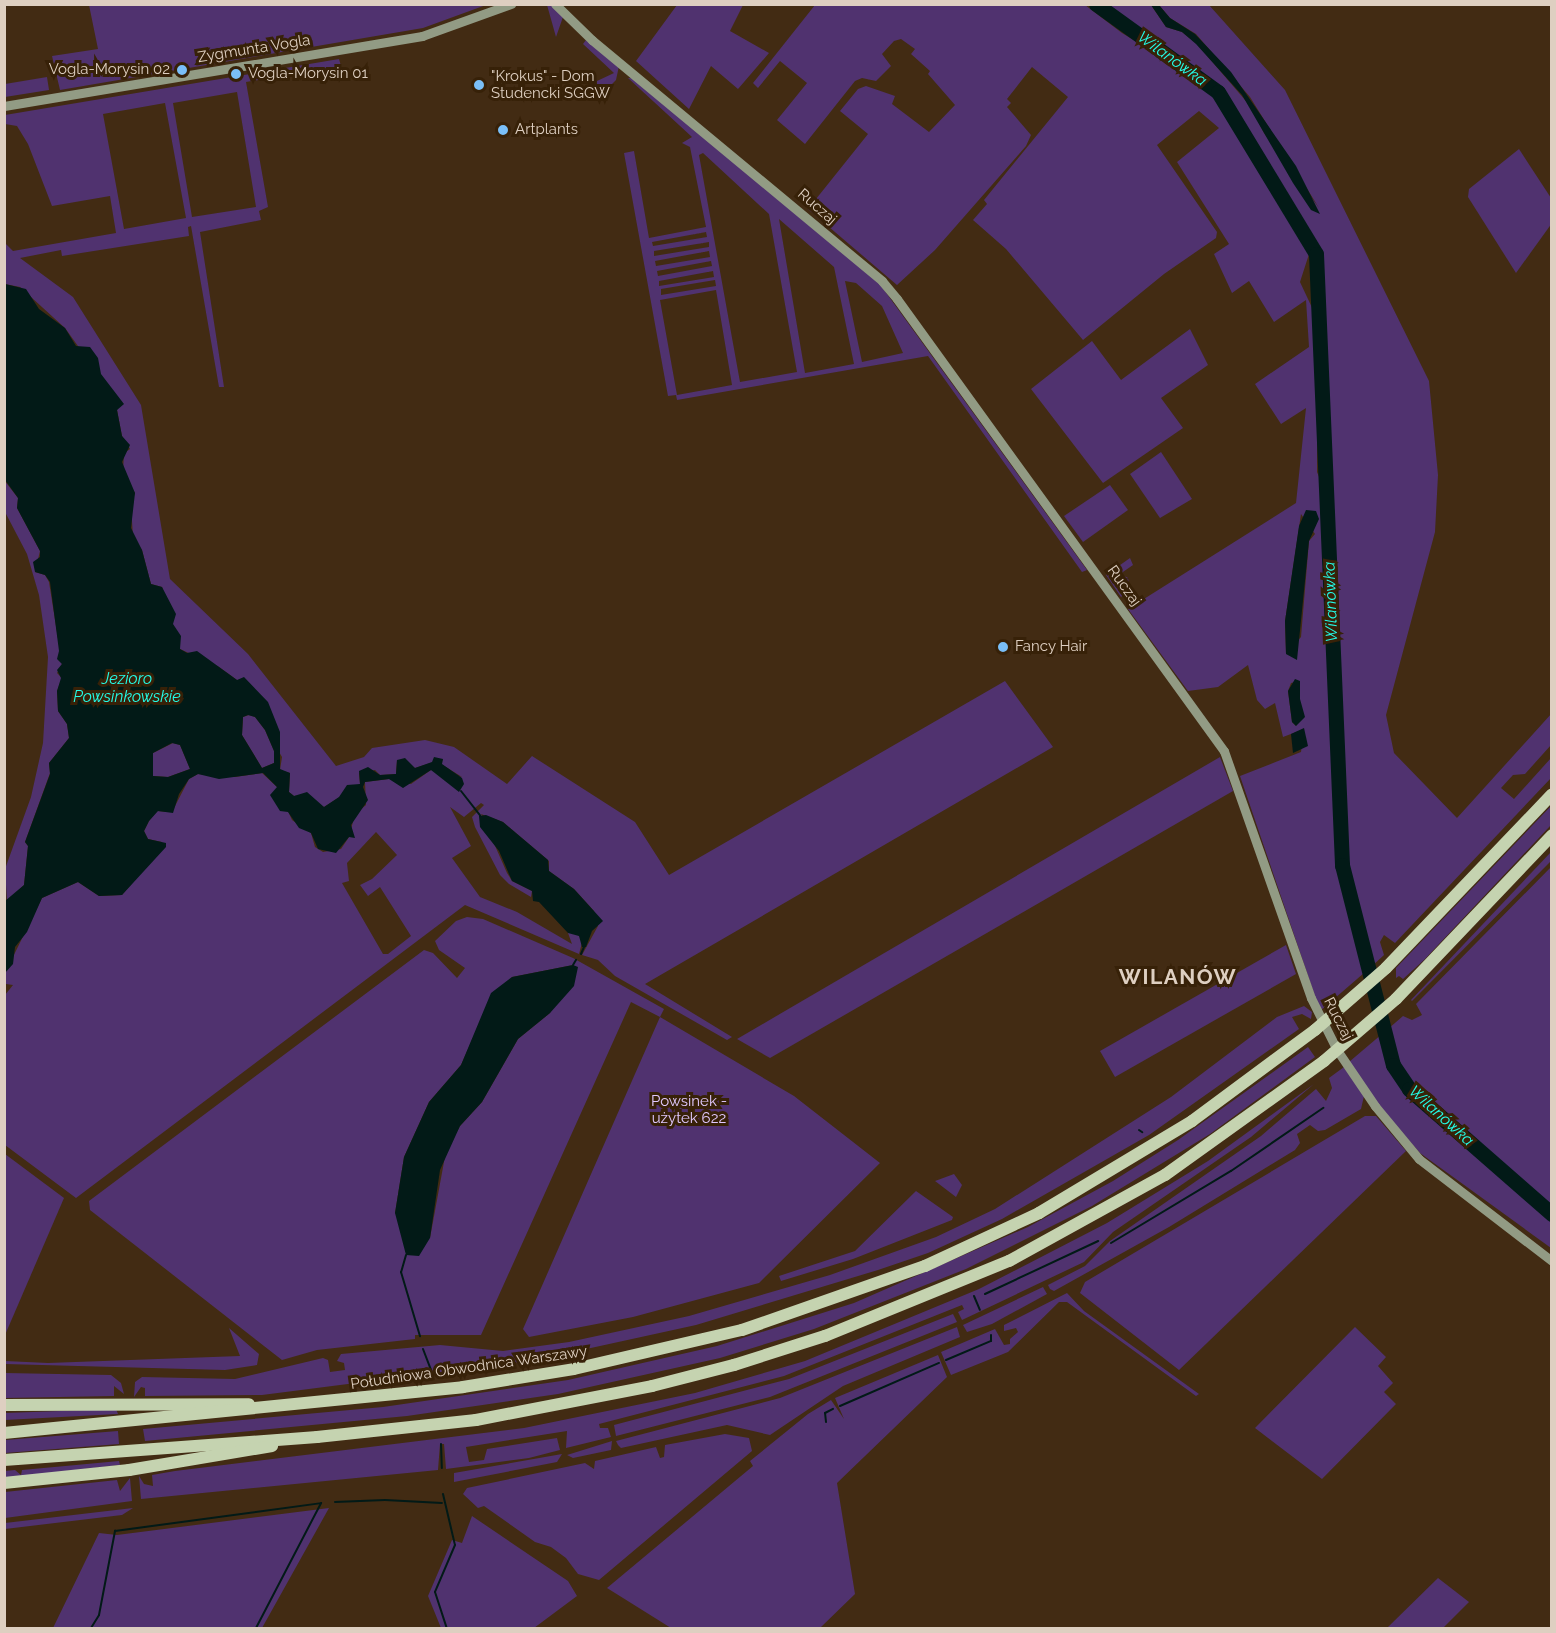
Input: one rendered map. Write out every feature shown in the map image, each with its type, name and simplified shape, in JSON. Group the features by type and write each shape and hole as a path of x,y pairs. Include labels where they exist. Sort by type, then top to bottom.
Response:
{"highway":[{"name":"Południowa Obwodnica Warszawy","path":"4,1433 304,1406 505,1381 634,1357 742,1330 890,1279 997,1234 1085,1187 1192,1122 1315,1030 1386,968 1551,794"},
{"path":"4,1460 317,1437 476,1420 559,1406 723,1367 834,1333 1009,1261 1121,1201 1204,1149 1324,1060 1396,999 1551,835"},
{"path":"4,1406 304,1406"},
{"path":"4,1483 140,1469 317,1437"}],"street":[{"name":"Zygmunta Vogla","path":"472,21 499,4"},
{"name":"Zygmunta Vogla","path":"4,106 422,36 472,21 511,4"},
{"name":"Ruczaj","path":"555,4 592,40 882,281 897,299 1224,751 1311,998 1337,1050 1374,1106 1419,1159 1551,1261"}],"green space":[{"path":"89,4 486,5 423,28 60,90 52,56 98,49"},
{"path":"547,5 552,5 563,17 556,37"},
{"path":"677,5 743,5 730,31 769,53 738,89 711,66 689,109 636,61"},
{"path":"815,5 1085,5 1122,33 1165,59 1213,93 1310,251 1300,282 1315,314 1317,352 1323,352 1319,252 1222,87 1103,5 1151,5 1166,27 1182,32 1197,44 1251,107 1264,133 1319,208 1250,97 1196,34 1170,18 1159,5 1209,5 1285,90 1429,381 1438,475 1435,532 1386,715 1394,753 1457,818 1552,713 1551,745 1525,774 1513,775 1501,788 1514,799 1551,758 1551,778 1395,943 1384,935 1380,942 1384,955 1371,967 1361,933 1357,936 1364,973 1320,1011 1240,776 1301,752 1304,729 1283,737 1275,703 1265,709 1257,700 1248,665 1218,687 1188,691 1128,609 1296,503 1306,408 1281,424 1255,384 1309,347 1306,300 1274,322 1249,281 1232,293 1214,254 1229,244 1177,162 1219,128 1199,111 1157,145 1217,232 1216,238 1164,274 1083,340 1006,249 973,220 987,204 984,200 1068,97 1032,67 1007,99 1011,103 1007,107 1031,135 1026,146 935,250 897,285 808,209 868,134 840,111 858,89 866,86 895,96 892,104 929,132 955,105 928,74 930,71 911,54 915,49 901,39 894,41 882,54 891,66 876,81 862,78 855,81 805,144 777,120 807,83 780,61 758,88 753,83","holes":["1317,413 1326,413 1331,539 1325,542 1322,484 1317,472","1301,514 1315,534 1309,541 1301,637 1286,654 1285,621","1300,681 1296,726 1292,722 1288,691 1291,683"]},
{"path":"586,40 619,66 616,80 610,86 597,88 597,81 614,73 583,44"},
{"path":"339,59 341,66 246,82 268,207 259,211 261,220 200,232 224,387 219,387 191,226 188,227 189,236 62,256 61,250 20,258 73,297 141,405 170,579 248,654 336,766 364,757 372,748 425,740 454,747 507,784 532,756 635,822 669,875 1005,681 1053,747 645,984 732,1037 727,1040 615,976 598,960 582,955 598,926 594,911 574,889 549,871 549,861 503,822 481,814 507,873 512,881 532,891 531,897 509,884 500,875 475,827 472,817 484,805 481,803 464,817 450,807 471,846 452,858 480,897 517,912 572,944 568,933 574,932 583,939 579,954 465,905 76,1198 5,1145 5,995 13,985 6,984 5,973 42,898 78,882 99,896 122,895 161,849 162,842 148,839 144,831 149,821 157,811 169,812 174,808 189,779 198,774 235,777 262,773 277,787 292,820 311,833 315,847 323,852 341,849 349,837 355,814 366,805 365,782 389,779 411,784 431,770 462,777 441,764 443,759 415,768 397,760 396,774 380,775 375,770 359,773 360,784 324,807 301,795 294,796 289,792 290,773 280,770 282,757 237,680 219,667 180,649 162,587 151,584 142,550 133,537 131,505 135,493 123,472 124,453 130,449 122,436 117,410 121,401 111,392 65,328 20,287 5,284 4,242 13,251 116,233 110,196 52,206 28,144 17,126 5,124 5,115","holes":["237,92 256,207 192,217 173,103","165,103 186,218 124,229 103,114","376,832 397,855 372,879 360,885 368,896 380,887 411,936 388,954 383,954 342,883 349,881 347,863"]},
{"path":"47,77 49,90 5,97 5,84"},
{"path":"628,78 633,78 879,283 1087,570 1082,572 928,356 677,400 676,395 668,396 624,153 634,151 649,238 706,227 690,147 682,143 692,137","holes":["703,153 769,214 797,372 740,382 699,155","779,219 834,267 854,364 805,373","706,232 707,237 653,246 652,242","709,242 709,247 654,256 654,251","709,251 710,257 656,266 655,261","711,261 712,266 658,276 657,271","713,271 714,277 659,286 659,281","715,280 716,286 661,295 661,289","845,281 856,283 882,306 903,353 862,362","716,290 732,385 677,395 660,300"]},
{"path":"1519,149 1551,198 1552,223 1516,273 1468,197 1469,189"},
{"path":"1190,329 1208,365 1161,398 1183,428 1103,483 1031,389 1092,341 1121,380"},
{"path":"1161,452 1192,499 1160,518 1130,474"},
{"path":"4,480 18,498 17,508 40,551 35,572 45,575 49,582 62,664 57,673 62,678 57,691 58,711 67,724 69,738 49,763 50,773 25,842 28,846 24,885 7,901 5,869 31,797 43,743 48,657 39,595 27,554 5,512"},
{"path":"1110,485 1128,510 1083,542 1064,516"},
{"path":"1130,558 1133,565 1120,574 1128,578 1130,590 1121,597 1106,575"},
{"path":"249,715 255,717 265,730 274,751 274,763 262,768 242,735 243,717"},
{"path":"173,743 180,745 190,769 168,777 153,776 153,753"},
{"path":"1220,757 1233,791 770,1058 737,1039"},
{"path":"1551,806 1551,825 1424,960 1403,979 1399,976 1396,978 1396,968"},
{"path":"1551,852 1551,861 1412,1001 1411,1000"},
{"path":"1551,867 1551,1248 1420,1153 1378,1105 1349,1062 1382,1034 1397,1078 1448,1126 1452,1121 1404,1075 1388,1029 1403,1016 1412,1020 1422,1015 1416,1004"},
{"path":"467,917 483,919 573,958 664,1009 660,1017 631,1002 481,1335 415,1335 415,1339 317,1350 282,1360 90,1210 89,1201 424,950 433,953 457,978 465,968 439,950 435,941 456,921","holes":["573,965 550,1013 518,1039 482,1102 460,1126 446,1151 430,1238 395,1213 404,1157 429,1102 461,1065 486,1008 512,977"]},
{"path":"1286,945 1296,974 1115,1077 1100,1051"},
{"path":"1304,1006 1312,1012 1311,1019 1302,1014 1292,1017 1299,1029 1149,1135 1002,1219 928,1253 878,1270 696,1325 536,1360 262,1395 145,1396 145,1388 141,1387 134,1397 135,1382 142,1377 235,1379 323,1358 328,1360 330,1372 345,1370 344,1363 337,1361 341,1354 440,1345 503,1351 569,1342 689,1316 830,1275 936,1237 995,1209 1171,1097 1277,1017"},
{"name":"Powsinek - użytek 622","path":"660,1017 794,1096 880,1163 759,1283 633,1317 529,1337 523,1329"},
{"path":"1308,1047 1315,1057 1210,1134 1092,1206 966,1269 814,1329 720,1358 558,1394 407,1416 145,1441 143,1429 383,1407 568,1380 717,1346 854,1303 1028,1227 1113,1181 1178,1140"},
{"path":"1344,1067 1364,1096 1361,1109 1325,1130 1318,1131 1310,1125 1297,1134 1300,1143 1295,1150 1169,1227 1054,1291 1050,1289 1048,1285 1085,1266 1110,1241 1261,1136 1316,1089 1326,1101 1332,1088 1329,1078"},
{"path":"1314,1084 1251,1137 1113,1232 1084,1262 962,1320 958,1312 964,1309 962,1305 784,1376 599,1424 600,1428 608,1428 611,1437 566,1448 567,1431 466,1447 469,1462 484,1460 487,1449 557,1438 560,1450 529,1458 446,1469 444,1444 440,1444 438,1470 141,1499 139,1476 144,1484 153,1486 152,1475 175,1471 524,1428 695,1393 805,1361 979,1289 1107,1223 1208,1161"},
{"path":"1365,1116 1376,1116 1406,1151 1179,1370 1080,1293 1085,1282"},
{"path":"5,1154 64,1198 5,1335"},
{"path":"954,1174 962,1185 956,1197 935,1181"},
{"path":"916,1191 953,1217 952,1220 853,1259 781,1281 779,1276 855,1251"},
{"path":"1043,1287 1047,1294 992,1324 967,1332 963,1325"},
{"path":"1067,1293 1084,1311 1199,1394 1196,1396 1067,1302 1059,1302 1008,1352 951,1375 941,1352 995,1329 1004,1345 1010,1344 1010,1339 1018,1332 1016,1328 1004,1331 1004,1325"},
{"path":"953,1314 957,1322 770,1397 616,1436 614,1425 789,1379"},
{"path":"957,1327 960,1337 843,1386 770,1435 727,1425 621,1448 616,1441 780,1398"},
{"path":"1355,1327 1386,1357 1378,1366 1393,1383 1384,1392 1396,1404 1322,1479 1255,1428"},
{"path":"229,1328 259,1354 257,1365 225,1370 5,1364 5,1361 48,1363 240,1356"},
{"path":"938,1355 947,1377 837,1483 855,1594 820,1628 671,1628 607,1588 753,1466 750,1461 808,1414 831,1400 844,1419 835,1398"},
{"path":"5,1373 111,1375 121,1383 124,1394 114,1386 114,1396 5,1398"},
{"path":"116,1409 118,1414 5,1420 5,1413"},
{"path":"118,1431 119,1444 5,1453 5,1440"},
{"path":"725,1434 749,1438 752,1451 599,1580 578,1574 566,1558 551,1547 535,1542 484,1506 478,1508 463,1494 467,1488 585,1463 594,1469 595,1461 656,1447 660,1458 664,1457 665,1445"},
{"path":"612,1441 611,1450 573,1458 567,1455"},
{"path":"562,1454 557,1462 454,1482 454,1473"},
{"path":"119,1461 120,1465 5,1478 5,1471 15,1470 21,1475 22,1470"},
{"path":"130,1478 132,1501 5,1518 5,1492 117,1480 120,1491"},
{"path":"133,1508 122,1515 5,1529 5,1523"},
{"path":"329,1508 262,1628 53,1628 99,1533 117,1535"},
{"path":"472,1516 568,1581 577,1596 534,1628 441,1628 428,1596 452,1540 462,1543"},
{"path":"1438,1578 1469,1602 1443,1628 1387,1628"}],"water":[{"path":"1151,5 1159,5 1170,18 1195,34 1231,72 1296,166 1320,214 1311,210 1293,183 1242,95 1196,44 1182,32 1166,27"},
{"name":"Jezioro Powsinkowskie","path":"5,284 26,289 39,309 65,328 76,346 90,347 98,358 101,374 124,404 117,410 122,436 130,445 122,462 135,493 131,528 142,550 151,584 162,587 176,614 173,624 181,636 180,649 187,653 197,651 237,680 244,677 268,702 280,732 280,769 290,773 289,792 294,796 307,792 324,807 339,797 347,785 360,784 359,771 368,767 380,775 396,774 397,760 405,758 415,768 432,762 434,757 443,759 442,764 462,778 464,784 459,792 431,770 403,788 389,779 365,782 363,787 368,800 351,825 355,838 349,837 336,853 318,849 311,833 299,828 288,812 280,811 270,795 277,787 263,773 219,779 198,774 189,779 179,794 173,813 158,811 149,821 144,831 148,839 166,843 166,847 122,895 99,896 78,882 42,898 27,932 15,947 13,964 5,973 5,901 24,885 28,846 25,842 50,774 49,763 69,738 67,724 58,711 57,691 61,678 57,670 62,664 57,659 59,651 50,582 45,575 35,572 33,562 40,557 40,551 17,508 18,498 5,480","holes":["248,715 255,717 265,730 274,751 274,763 262,768 242,735 243,717","172,743 180,745 190,769 168,777 153,776 153,753"]},
{"path":"1306,510 1316,511 1319,519 1309,541 1297,660 1286,654 1285,621 1299,526"},
{"path":"1295,679 1300,681 1300,699 1305,717 1296,726 1292,722 1288,691"},
{"path":"1304,728 1308,746 1293,753 1291,734"},
{"path":"486,815 503,822 548,860 549,871 574,889 603,921 592,931 586,947 582,947 579,936 568,933 539,902 533,901 532,891 512,881 499,851 480,827 479,816"},
{"path":"573,965 578,967 574,986 550,1013 518,1039 482,1102 460,1126 440,1170 430,1238 419,1256 406,1255 395,1213 404,1157 429,1102 461,1065 491,993 512,977"}],"waterway":[{"name":"Wilanówka","path":"1096,4 1218,92 1316,254 1342,865 1393,1065 1409,1089 1552,1214"},
{"path":"461,791 480,815"},
{"path":"581,954 584,947"},
{"path":"573,965 576,960"},
{"path":"1111,1243 1231,1171 1323,1108"},
{"path":"985,1294 1098,1241"},
{"path":"406,1255 401,1272 420,1336"},
{"path":"974,1296 980,1310"},
{"path":"946,1360 991,1341 991,1335"},
{"path":"423,1349 431,1370"},
{"path":"840,1406 939,1363"},
{"path":"826,1422 825,1413 833,1409"},
{"path":"441,1444 442,1468"},
{"path":"443,1494 455,1545 435,1592 447,1628"},
{"path":"335,1502 385,1500 442,1503"},
{"path":"91,1628 99,1615 115,1531 321,1503"},
{"path":"256,1628 321,1503"}],"place":[{"name":"Vogla-Morysin 02","path":"182,70"},
{"name":"Vogla-Morysin 01","path":"236,74"},
{"name":"\"Krokus\" - Dom Studencki SGGW","path":"479,85"},
{"name":"Artplants","path":"503,130"},
{"name":"Fancy Hair","path":"1003,647"}],"district":[{"name":"WILANÓW","path":"1178,977"}]}
